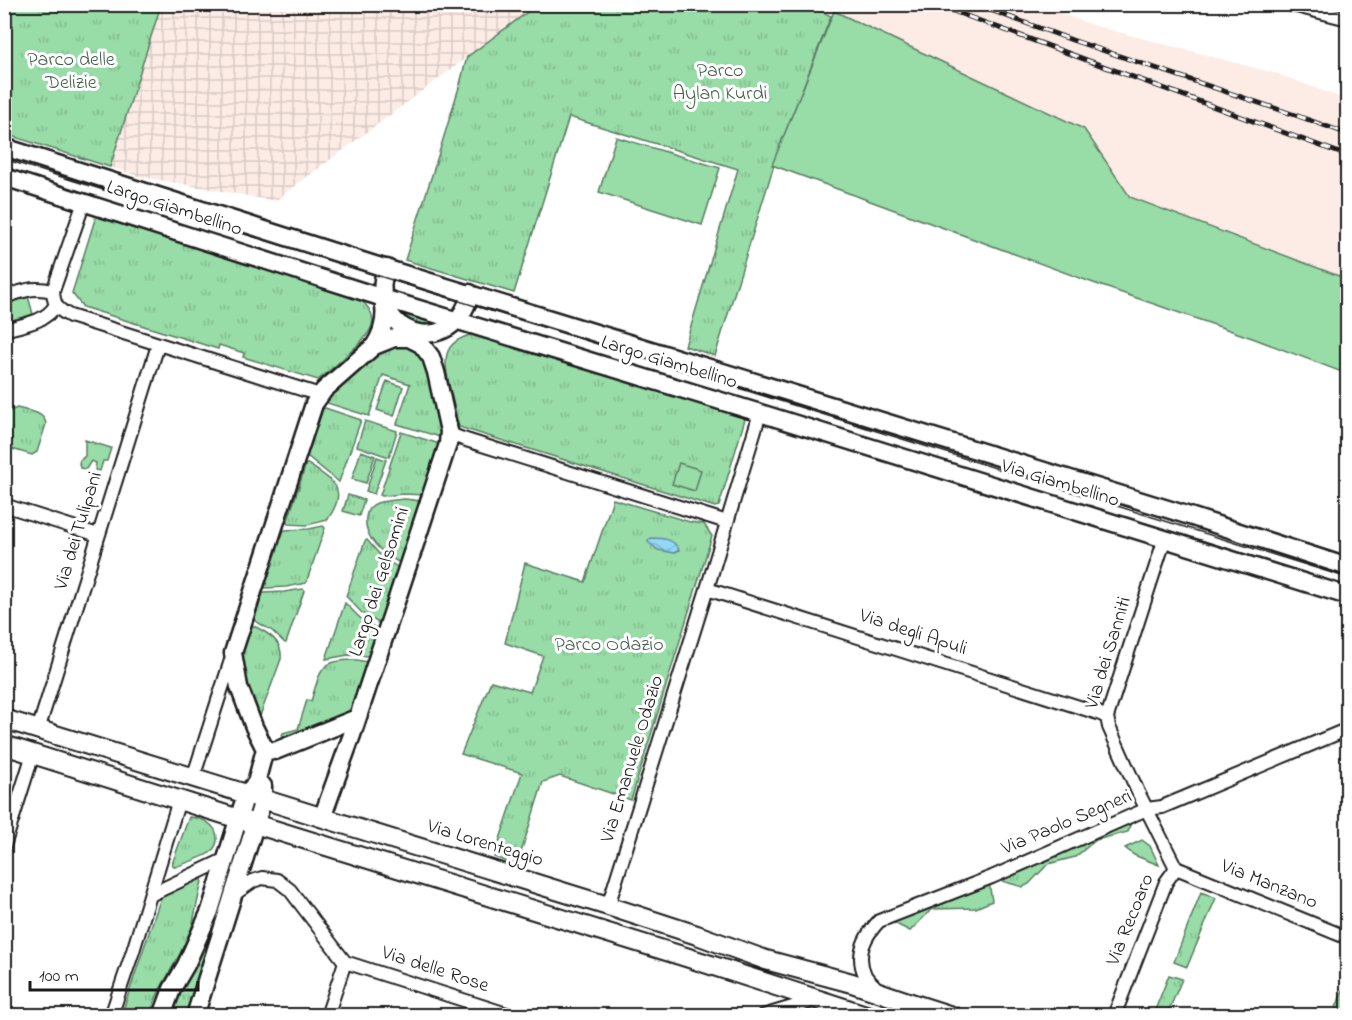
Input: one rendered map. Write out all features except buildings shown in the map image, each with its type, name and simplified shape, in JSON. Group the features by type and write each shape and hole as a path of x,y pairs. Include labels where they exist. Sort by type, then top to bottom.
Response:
{"main road":[{"name":"Via Lorenteggio","path":"4,719 608,906 766,960 838,979 952,1016"},
{"path":"4,745 689,958 825,1006 870,1016"},
{"path":"599,930 608,906"},
{"path":"689,958 697,935"},
{"path":"825,1006 838,979"}],"street":[{"path":"1288,4 1347,19"},
{"name":"Largo Giambellino","path":"4,147 769,386"},
{"path":"4,177 84,202"},
{"name":"Largo Giambellino","path":"55,306 53,291 84,202 384,302"},
{"path":"387,268 382,283 384,302 395,321 414,332 442,331 454,324 466,309 470,293"},
{"path":"4,297 31,288 53,291"},
{"name":"Largo dei Gelsomini","path":"193,778 315,404 324,390 374,346 381,336 384,302"},
{"path":"4,330 45,317 52,312 55,306 70,316 320,395"},
{"name":"Largo Giambellino","path":"454,324 760,412"},
{"name":"Largo dei Gelsomini","path":"436,372 437,349 454,324"},
{"name":"Largo dei Gelsomini","path":"322,818 448,444 449,431 436,372 426,349 415,340 402,337 374,346"},
{"name":"Via dei Tulipani","path":"38,730 158,345"},
{"name":"Via Giambellino","path":"769,386 1347,567"},
{"path":"707,589 760,412"},
{"name":"Via Giambellino","path":"760,412 1347,596"},
{"path":"449,431 463,439 727,522"},
{"path":"4,505 98,535"},
{"name":"Via dei Sanniti","path":"1147,809 1114,738 1107,717 1165,538"},
{"name":"Via degli Apuli","path":"707,589 1107,717"},
{"name":"Via Emanuele Odazio","path":"608,906 707,589"},
{"name":"Largo dei Gelsomini","path":"233,653 239,687 254,727 270,750"},
{"path":"195,1016 233,895 256,783 270,750 357,718"},
{"name":"Via Paolo Segneri","path":"880,992 866,976 861,961 863,942 879,921 992,877 1147,809 1162,807 1347,729"},
{"path":"4,846 33,754"},
{"path":"111,1016 179,800"},
{"name":"Via Recoaro","path":"1114,1016 1166,882 1176,868 1147,809"},
{"path":"162,1016 172,989 201,935 226,859 247,822"},
{"path":"150,895 226,859"},
{"name":"Via Manzano","path":"1176,868 1347,938"},
{"path":"233,895 253,881 262,878 277,880 290,890 345,962 327,1016"},
{"path":"210,910 217,911 225,921"},
{"name":"Via delle Rose","path":"345,962 513,1016"},
{"path":"763,1016 825,1006"}],"shaded area":[{"path":"161,5 537,5 275,201 138,176 110,167"},
{"path":"806,5 1020,5 1036,10 1056,12 1096,26 1278,74 1347,100 1347,279 1130,197 1084,129 834,11 831,16"}],"green space":[{"name":"Parco delle Delizie","path":"5,4 161,5 110,167 5,134"},
{"name":"Parco Aylan Kurdi","path":"806,4 831,16 773,164 715,356 685,346 738,169 569,117 514,293 405,260 467,57 537,5"},
{"path":"834,11 1084,129 1130,197 1347,279 1347,374 772,165"},
{"path":"616,137 720,168 702,225 599,192"},
{"path":"96,216 359,299 372,314 371,329 361,342 318,380 243,357 244,353 219,345 218,349 83,307 72,293"},
{"path":"28,296 33,314 5,322 5,304"},
{"path":"396,310 444,326 414,329"},
{"path":"474,334 736,413 745,419 719,506 715,507 459,427 446,370 447,354 455,342"},
{"path":"402,343 424,354 443,438 397,424 410,384 383,375 369,416 326,401 330,395 386,348"},
{"path":"387,381 403,387 394,416 377,410"},
{"path":"17,408 39,414 45,420 46,424 37,452 32,455 5,447 5,426 9,411"},
{"path":"325,408 361,420 339,482 307,456"},
{"path":"365,421 397,431 389,457 357,446"},
{"path":"401,432 443,445 426,495 380,495"},
{"path":"85,440 111,448 107,461 103,461 100,471 95,470 96,463 91,461 86,469 80,468 80,460 85,456"},
{"path":"361,451 375,456 366,483 352,479"},
{"path":"377,457 386,460 374,494 366,491"},
{"path":"679,463 701,470 695,491 672,484"},
{"path":"306,464 332,482 338,494 337,501 327,520 307,525 288,524 287,523"},
{"path":"348,495 364,500 359,516 343,511"},
{"path":"405,499 421,501 400,563 381,550 371,538 366,525 366,517 368,510 375,504"},
{"name":"Parco Odazio","path":"613,499 704,524 712,536 631,800 560,776 543,782 517,865 494,857 522,773 461,754 491,681 530,692 543,656 505,643 525,563 585,582"},
{"path":"323,526 325,528 306,583 266,588 284,530"},
{"path":"367,540 381,556 400,569 380,624 362,613 346,596"},
{"path":"303,589 286,643 271,630 254,620 263,593"},
{"path":"345,603 360,618 379,630 371,656 348,655 326,659"},
{"path":"252,626 274,638 281,653 281,659 260,716 241,676 239,661"},
{"path":"357,660 368,663 357,702 349,714 291,741 281,737 283,733 298,729 307,700 311,701 324,668 335,662"},
{"path":"189,817 203,820 211,825 217,842 208,854 175,867 172,864"},
{"path":"1131,822 1128,832 1096,840 1075,857 1048,864 1029,884 1023,887 995,879"},
{"path":"1142,840 1150,846 1159,865 1134,855 1125,848"},
{"path":"203,876 192,927 149,1015 121,1016 162,894"},
{"path":"989,882 992,901 976,908 932,909 910,931 892,922"},
{"path":"1201,892 1216,898 1187,967 1174,962"},
{"path":"218,914 188,1015 167,1016 205,942 215,916"},
{"path":"1169,975 1182,979 1167,1015 1153,1015"},
{"path":"1347,980 1347,1004 1343,1015 1333,1015"}],"water":[{"path":"652,538 671,541 679,550 674,553 658,550 648,542"}],"tram line":[{"path":"4,159 1348,578"}],"railway":[{"path":"934,4 1348,156"},
{"path":"974,4 1072,40 1348,134"}]}
